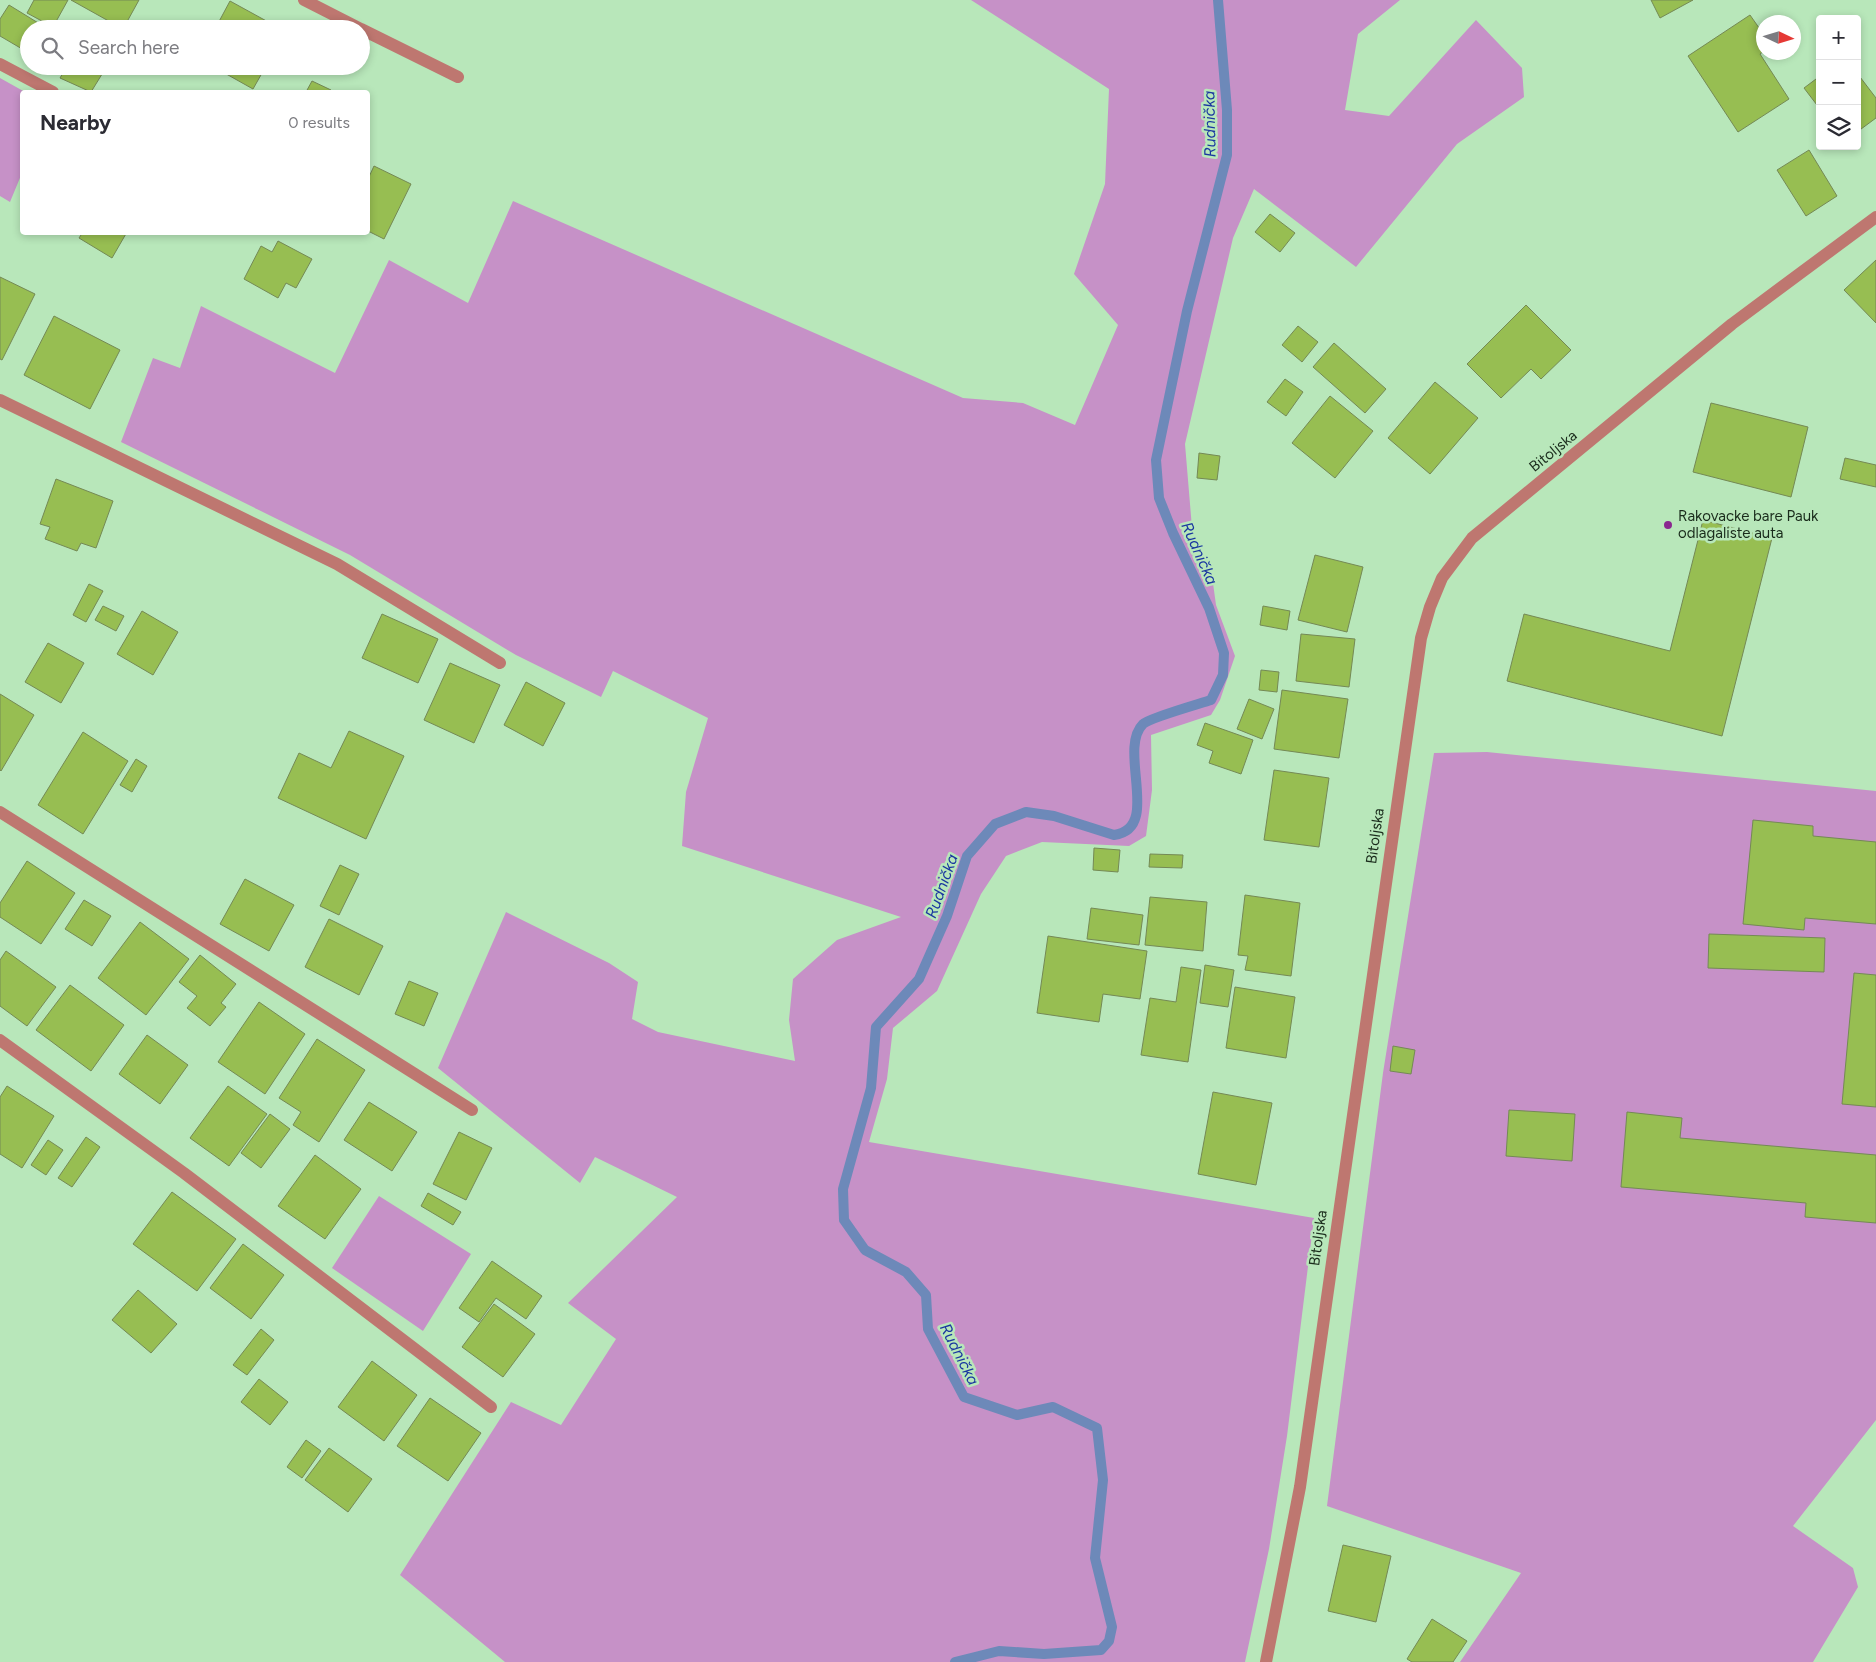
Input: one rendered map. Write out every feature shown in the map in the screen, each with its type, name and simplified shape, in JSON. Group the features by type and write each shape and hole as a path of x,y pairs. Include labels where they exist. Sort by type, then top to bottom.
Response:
{"street":[{"path":"304,0 343,20"},
{"path":"370,33 458,77"},
{"path":"0,64 20,75"},
{"path":"21,75 49,90"},
{"name":"Bitoljska","path":"1266,1662 1300,1487 1421,638 1430,606 1442,578 1472,538 1732,324 1876,217"},
{"path":"0,400 337,564 500,663"},
{"path":"0,812 472,1110"},
{"path":"0,1040 184,1173 491,1407"}],"shaded area":[{"path":"971,0 1400,0 1358,34 1345,110 1389,116 1476,20 1522,68 1524,97 1457,144 1356,267 1254,189 1233,238 1185,444 1192,528 1212,576 1216,605 1235,656 1220,700 1211,715 1151,735 1152,790 1146,836 1129,846 1042,842 1006,856 981,894 937,991 893,1028 887,1079 869,1142 1314,1218 1287,1436 1269,1549 1245,1662 505,1662 400,1575 511,1402 561,1425 616,1339 568,1303 677,1197 595,1157 580,1183 438,1068 506,912 609,963 638,982 632,1019 658,1032 795,1061 789,1020 793,979 837,940 901,917 682,846 686,792 708,718 613,671 601,697 516,655 350,555 121,442 153,358 180,368 201,306 335,373 389,260 468,303 513,201 963,398 1023,403 1075,425 1118,325 1074,274 1105,184 1109,89"},
{"path":"0,78 21,90 20,178 10,202 0,196"},
{"path":"1487,752 1876,791 1876,1420 1793,1526 1853,1568 1858,1587 1813,1662 1460,1662 1521,1573 1327,1506 1383,1073 1434,753"},
{"path":"379,1196 471,1254 423,1331 332,1268"}],"building":[{"path":"34,0 68,0 57,20 40,20 27,13"},
{"path":"71,0 139,0 128,20 107,20"},
{"path":"1651,0 1693,0 1660,18"},
{"path":"230,1 265,20 220,20"},
{"path":"9,5 33,20 20,20 20,48 0,36 0,19"},
{"path":"1750,15 1756,24 1756,60 1764,60 1789,99 1738,132 1688,56"},
{"path":"62,75 101,75 92,90 87,90 60,78"},
{"path":"228,75 261,75 253,89"},
{"path":"1861,78 1876,98 1876,118 1861,129"},
{"path":"1816,79 1816,104 1804,88"},
{"path":"312,81 331,90 307,90"},
{"path":"1809,150 1837,196 1806,216 1777,170"},
{"path":"374,166 411,184 384,239 370,232 370,175"},
{"path":"1270,214 1295,233 1280,252 1255,232"},
{"path":"81,235 125,235 112,258 79,238"},
{"path":"278,241 312,259 296,288 286,283 278,298 244,279 261,246 272,252"},
{"path":"1876,260 1876,323 1844,290"},
{"path":"0,277 35,294 2,360 0,359"},
{"path":"1526,305 1571,350 1541,379 1531,369 1501,398 1467,364"},
{"path":"54,316 120,350 90,409 24,375"},
{"path":"1298,326 1318,342 1302,362 1282,345"},
{"path":"1334,343 1386,389 1365,413 1313,367"},
{"path":"1285,379 1303,392 1286,416 1267,402"},
{"path":"1435,382 1478,418 1430,474 1388,438"},
{"path":"1330,396 1373,431 1335,478 1292,443"},
{"path":"1711,403 1808,427 1791,497 1693,472"},
{"path":"1199,453 1220,456 1217,480 1197,478"},
{"path":"1845,458 1876,465 1876,487 1840,479"},
{"path":"56,479 113,501 96,548 81,543 77,551 45,539 50,527 40,524"},
{"path":"1703,520 1772,538 1722,736 1507,681 1524,614 1670,651"},
{"path":"1315,555 1363,567 1347,632 1298,620"},
{"path":"89,584 103,591 86,622 73,615"},
{"path":"103,606 124,616 116,631 95,620"},
{"path":"1263,606 1290,611 1287,630 1260,625"},
{"path":"142,611 178,632 153,675 117,654"},
{"path":"382,614 438,639 418,683 362,658"},
{"path":"1301,634 1355,639 1349,687 1296,681"},
{"path":"48,643 84,663 61,703 25,682"},
{"path":"450,663 500,685 474,743 424,720"},
{"path":"1261,670 1279,672 1277,692 1259,690"},
{"path":"526,682 565,703 543,746 504,725"},
{"path":"1282,690 1348,699 1339,758 1274,749"},
{"path":"0,694 34,715 1,771 0,770"},
{"path":"1249,699 1274,709 1262,739 1237,729"},
{"path":"1205,723 1253,740 1241,774 1209,763 1213,751 1197,745"},
{"path":"349,731 404,756 366,839 278,798 299,753 331,768"},
{"path":"83,732 128,761 83,834 38,805"},
{"path":"136,759 147,766 132,792 120,785"},
{"path":"1274,770 1329,778 1319,847 1264,840"},
{"path":"1753,820 1813,826 1813,836 1876,842 1876,924 1805,918 1804,930 1743,924"},
{"path":"1094,848 1120,850 1118,872 1093,870"},
{"path":"1150,854 1183,855 1182,868 1149,867"},
{"path":"27,861 75,893 41,944 0,917 0,903"},
{"path":"340,865 359,874 339,915 320,906"},
{"path":"245,879 294,905 269,951 220,924"},
{"path":"1245,895 1300,903 1291,976 1245,970 1248,956 1238,955"},
{"path":"1150,897 1207,902 1203,951 1145,945"},
{"path":"84,900 111,916 92,946 65,929"},
{"path":"1091,908 1143,915 1139,945 1087,939"},
{"path":"329,919 383,946 359,995 305,967"},
{"path":"140,922 189,959 146,1015 98,978"},
{"path":"1709,934 1825,938 1824,972 1708,968"},
{"path":"1048,936 1147,951 1140,999 1103,994 1099,1022 1037,1013"},
{"path":"6,951 56,987 27,1026 0,1006 0,960"},
{"path":"200,955 236,984 221,1003 226,1007 210,1026 187,1008 197,996 179,982"},
{"path":"1205,965 1234,970 1228,1007 1200,1003"},
{"path":"1181,967 1201,970 1188,1062 1141,1055 1150,998 1176,1002"},
{"path":"1854,973 1876,975 1876,1107 1842,1104"},
{"path":"409,981 438,993 424,1026 395,1014"},
{"path":"70,985 124,1025 91,1071 36,1030"},
{"path":"1235,987 1295,997 1286,1058 1226,1048"},
{"path":"259,1002 305,1034 265,1094 218,1062"},
{"path":"147,1035 188,1065 160,1104 119,1074"},
{"path":"317,1039 365,1070 319,1142 293,1125 301,1112 279,1098"},
{"path":"1393,1046 1415,1050 1411,1074 1390,1071"},
{"path":"7,1086 54,1116 22,1168 0,1154 0,1097"},
{"path":"228,1086 267,1114 229,1166 190,1138"},
{"path":"1213,1092 1272,1103 1256,1185 1198,1174"},
{"path":"369,1102 417,1132 392,1171 344,1140"},
{"path":"1509,1110 1575,1114 1572,1161 1506,1156"},
{"path":"1627,1112 1682,1118 1680,1138 1876,1155 1876,1223 1805,1217 1806,1203 1621,1187"},
{"path":"270,1114 290,1129 261,1168 241,1153"},
{"path":"459,1132 492,1148 466,1200 433,1184"},
{"path":"86,1137 100,1147 72,1187 58,1178"},
{"path":"48,1140 63,1150 46,1175 31,1165"},
{"path":"315,1155 361,1189 325,1239 278,1206"},
{"path":"172,1192 236,1239 197,1291 133,1244"},
{"path":"428,1193 461,1212 453,1225 421,1206"},
{"path":"243,1244 284,1275 251,1319 210,1288"},
{"path":"492,1261 542,1296 526,1319 496,1298 479,1322 459,1308"},
{"path":"138,1290 177,1324 151,1353 112,1320"},
{"path":"494,1304 535,1334 503,1377 462,1347"},
{"path":"261,1329 274,1340 247,1375 233,1365"},
{"path":"372,1361 417,1395 384,1441 338,1407"},
{"path":"259,1379 288,1402 270,1425 241,1402"},
{"path":"430,1398 481,1433 448,1481 397,1446"},
{"path":"306,1440 321,1451 302,1478 287,1467"},
{"path":"329,1448 372,1479 348,1512 305,1480"},
{"path":"1343,1545 1391,1556 1376,1622 1328,1611"},
{"path":"1432,1619 1467,1641 1453,1662 1412,1662 1407,1659"}],"waterway":[{"name":"Rudnička","path":"955,1662 999,1651 1044,1654 1101,1650 1109,1641 1112,1627 1095,1558 1103,1480 1097,1428 1053,1407 1017,1415 964,1397 928,1329 926,1295 906,1272 865,1250 844,1220 843,1189 871,1088 876,1027 919,979 947,916 967,856 995,824 1026,812 1054,816 1114,835 1128,830 1135,819 1137,804 1134,751 1136,736 1143,724 1211,700 1223,675 1224,653 1209,608 1173,533 1159,498 1156,460 1187,311 1227,155 1227,110 1218,0"}],"place":[{"name":"Rakovacke bare Pauk odlagaliste auta","path":"1668,525"}]}
